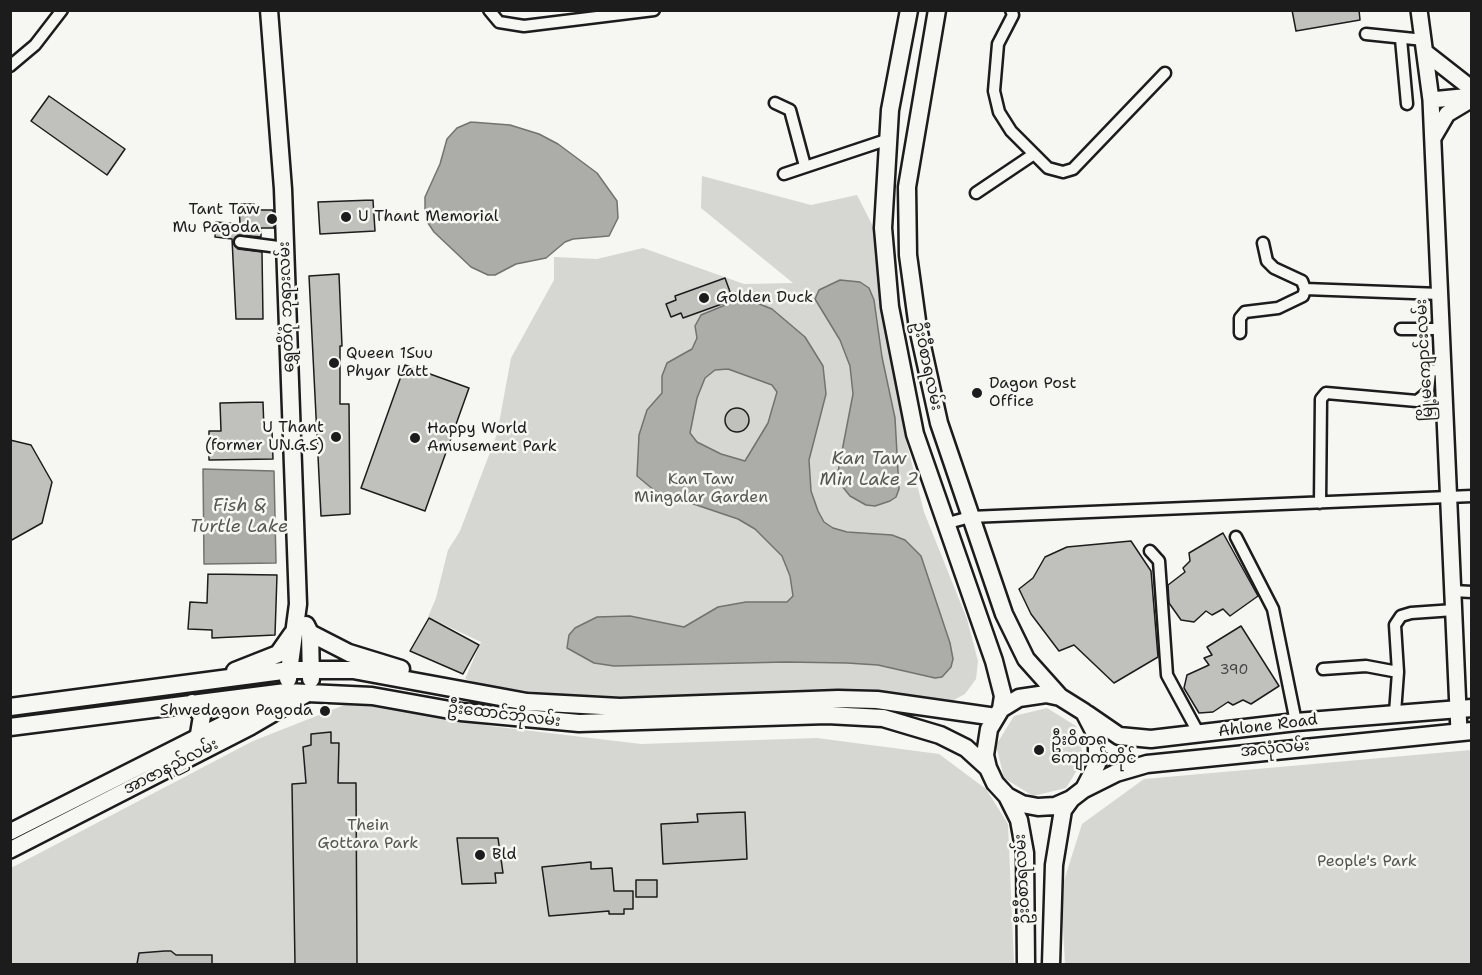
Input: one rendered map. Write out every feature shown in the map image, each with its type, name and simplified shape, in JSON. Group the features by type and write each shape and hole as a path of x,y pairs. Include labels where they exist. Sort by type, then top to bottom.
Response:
{"main road":[{"name":"ရွှေတိဂုံ ဘုရားလမ်း","path":"269,10 286,248 298,604 292,633 286,692"},
{"name":"ဦးဝီစာရလမ်း","path":"909,10 889,131 883,228 890,308 915,434 948,523 994,661 1003,696 998,713"},
{"name":"ဦးဝီစာရလမ်း","path":"937,10 907,187 910,267 918,328 939,423 1004,614 1026,659 1060,697"},
{"name":"မြို့မကျောင်းလမ်း","path":"1419,10 1431,100 1456,665 1465,708 1465,731"},
{"path":"1425,46 1472,89"},
{"path":"1431,100 1472,98"},
{"path":"1433,138 1447,114 1472,98"},
{"path":"889,131 916,127"},
{"path":"887,270 910,267"},
{"name":"ရွှေတိဂုံ ဘုရားလမ်း","path":"298,604 310,633 312,670"},
{"path":"203,682 278,654 292,633"},
{"path":"310,633 349,653 527,702"},
{"path":"1456,665 1472,688"},
{"name":"ဦးထောင်ဘိုလမ်း","path":"10,707 290,670 353,670 527,702 620,706 838,699 877,700 998,713"},
{"path":"310,692 312,670"},
{"name":"ဦးထောင်ဘိုလမ်း","path":"10,727 286,692 310,692 372,696 461,712 579,723 827,716 883,718 940,735 966,748 988,768"},
{"name":"အာဇာနည်လမ်း","path":"10,832 199,734 286,692"},
{"name":"အာဇာနည်လမ်း","path":"10,850 250,727 310,692"},
{"path":"1032,694 1060,697 1084,712 1097,737 1097,764 1078,794 1055,806 1038,807 1022,804 1007,795 995,783 988,768 985,742 998,713 1019,698 1032,694"},
{"path":"192,703 202,716 199,734"},
{"name":"Ahlone Road","path":"1084,712 1119,735 1151,739 1296,722 1465,708"},
{"name":"အလုံလမ်း","path":"1078,794 1116,773 1147,764 1465,731"},
{"name":"ဦးဝီစာရလမ်း","path":"1051,959 1059,833 1063,810 1078,794"},
{"name":"ဦးဝီစာရလမ်း","path":"1007,795 1019,820 1025,853 1026,959"},
{"path":"1026,959 1051,959"}],"street":[{"path":"10,66 35,45 62,10"},
{"path":"489,10 499,22 524,26 654,10"},
{"path":"1011,10 1013,15 998,44 994,91 999,112 1011,131 1048,168 1063,172 1073,169 1165,73"},
{"path":"1366,34 1401,39 1425,46"},
{"path":"1401,39 1407,104"},
{"path":"775,103 790,110 806,166"},
{"path":"784,174 889,131"},
{"path":"976,193 1034,153"},
{"path":"240,243 286,248"},
{"path":"1240,333 1242,313 1278,308 1303,296 1305,289 1302,281 1274,268 1267,261 1263,243"},
{"path":"1305,289 1440,294"},
{"path":"1401,329 1442,329"},
{"path":"1320,503 1322,399 1326,393 1417,401 1428,392 1430,371 1443,369"},
{"path":"948,523 970,517 1472,496"},
{"path":"1236,537 1274,609 1296,722"},
{"path":"1150,551 1159,561 1167,675 1199,734"},
{"path":"1453,591 1472,592"},
{"path":"1395,713 1398,672 1395,625 1401,616 1411,613 1454,610"},
{"path":"1323,669 1366,666 1398,672"}],"green space":[{"name":"Kan Taw Mingalar Garden","path":"702,176 811,205 857,195 880,240 885,326 904,432 924,512 967,619 978,661 976,679 965,694 946,704 611,701 487,686 465,679 481,642 428,617 436,598 448,550 460,531 497,434 511,358 554,280 554,257 597,259 643,248 744,284 793,283 701,208"},
{"name":"Thein Gottara Park","path":"357,700 490,726 641,744 817,738 939,754 986,789 1008,824 1014,964 11,964 11,868 253,741"},
{"path":"1047,708 1076,726 1084,759 1066,788 1033,796 1004,778 996,745 1014,716"},
{"name":"People's Park","path":"1471,750 1471,964 1065,964 1061,890 1082,824 1144,779"}],"water":[{"path":"471,122 510,125 539,134 558,144 597,173 617,201 618,218 609,236 573,239 565,242 546,258 516,264 495,275 488,275 471,267 434,232 428,223 425,213 425,197 440,164 447,139 457,128"},
{"name":"Kan Taw Min Lake 2","path":"840,280 860,282 869,288 874,300 882,357 895,418 899,489 896,497 875,506 866,505 850,496 842,486 838,472 853,394 850,366 840,340 815,299 819,290"},
{"path":"747,299 772,309 805,337 823,366 826,394 809,460 811,491 818,511 824,522 833,528 847,532 892,535 905,540 921,556 950,643 953,659 951,667 942,677 935,678 878,665 847,663 614,666 594,663 567,648 569,635 575,628 597,617 630,616 684,627 718,607 746,602 787,602 793,596 790,576 782,556 755,529 738,519 655,491 637,476 639,435 647,410 662,393 662,376 667,363 692,349 697,338 695,326 701,315 735,301","holes":["728,369 772,385 777,392 768,423 745,461 721,454 697,442 690,433 697,398 705,378 715,370"]},
{"name":"Fish & Turtle Lake","path":"203,469 274,471 276,563 204,564"}],"building":[{"path":"1292,10 1359,10 1360,20 1296,31"},
{"path":"49,96 125,149 107,175 31,121"},
{"name":"U Thant Memorial","path":"373,200 375,231 320,234 318,202"},
{"path":"239,204 254,204 254,210 273,210 274,228 261,228 261,237 238,235 233,242 238,249 262,252 263,319 236,319 232,239 215,237 216,222 240,224"},
{"path":"339,274 342,346 340,346 340,404 349,404 350,514 321,516 309,276"},
{"name":"Golden Duck","path":"725,278 733,300 683,318 681,313 671,317 666,304 676,300 675,296"},
{"name":"Happy World Amusement Park","path":"405,365 469,388 425,511 361,488"},
{"path":"263,402 264,430 272,430 273,459 209,460 209,431 221,431 220,403"},
{"path":"737,408 745,412 749,420 745,428 737,432 729,428 725,420 729,412"},
{"path":"10,440 31,445 52,482 42,523 10,541"},
{"path":"1223,533 1258,596 1230,616 1223,609 1212,615 1206,611 1194,622 1181,620 1169,603 1168,585 1185,572 1183,568 1190,561 1189,553"},
{"path":"1131,541 1151,571 1158,657 1114,683 1074,645 1059,651 1031,614 1019,589 1033,578 1045,557 1067,547"},
{"path":"208,574 277,575 275,635 212,638 212,630 188,629 190,602 207,603"},
{"path":"429,618 479,645 463,674 410,651"},
{"path":"1241,626 1279,686 1251,704 1243,700 1233,705 1228,702 1213,712 1199,713 1184,688 1187,675 1209,665 1204,658 1212,655 1207,647"},
{"path":"331,732 331,743 339,743 338,783 356,783 357,964 295,964 292,784 306,783 303,747 311,745 311,734"},
{"path":"745,812 747,859 663,864 661,824 698,822 697,814"},
{"name":"Bld","path":"457,838 498,838 503,873 495,873 496,883 462,884"},
{"path":"591,862 591,869 612,868 614,891 633,891 633,909 624,909 624,914 609,914 609,911 549,916 542,867"},
{"path":"636,880 657,880 657,897 636,897"},
{"path":"171,951 176,955 212,955 212,964 137,964 139,953"}],"place":[{"name":"U Thant Memorial","path":"346,217"},
{"name":"Tant Taw Mu Pagoda","path":"272,219"},
{"name":"Golden Duck","path":"704,298"},
{"name":"Queen 1Suu Phyar Latt","path":"334,363"},
{"name":"Dagon Post Office","path":"977,393"},
{"name":"U Thant (former UN.G.S)","path":"336,437"},
{"name":"Happy World Amusement Park","path":"415,438"},
{"name":"Shwedagon Pagoda","path":"325,711"},
{"name":"ဦးဝိစာရ ကျောက်တိုင်","path":"1039,750"},
{"name":"Bld","path":"480,855"}]}
